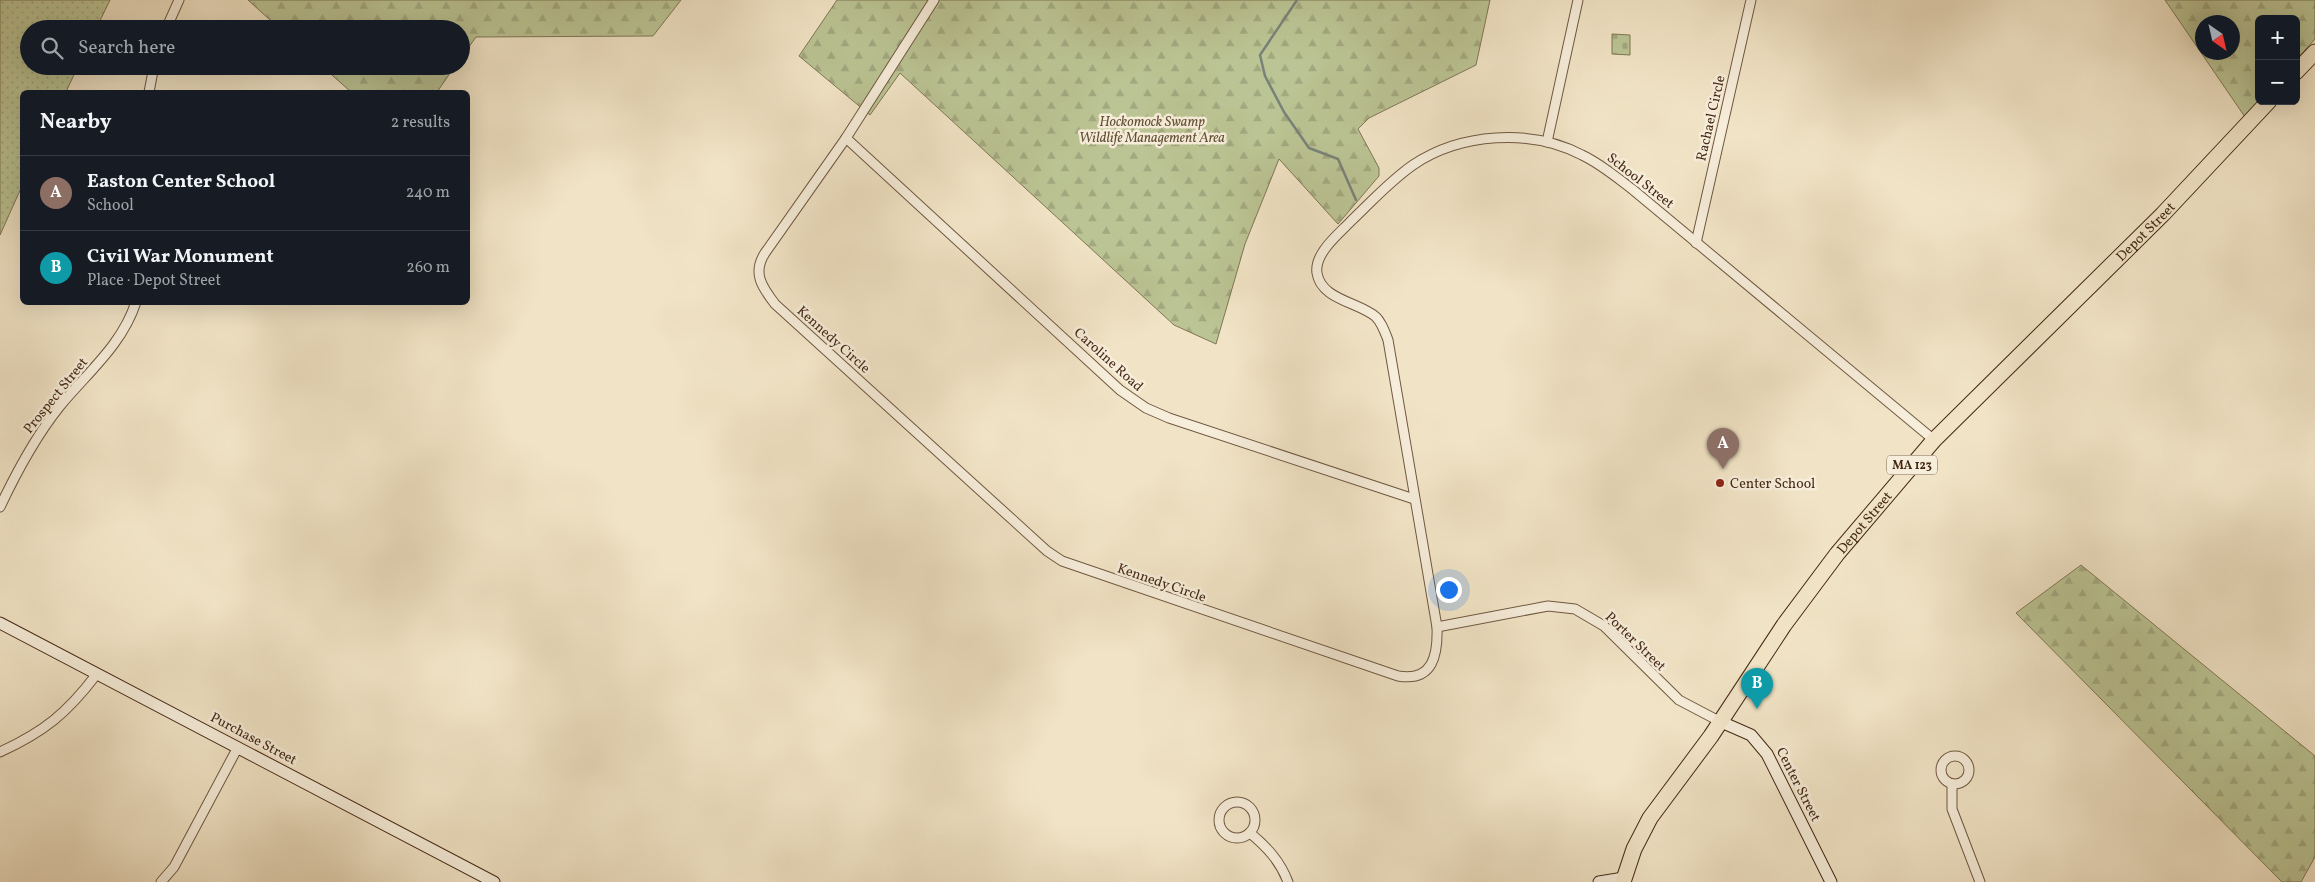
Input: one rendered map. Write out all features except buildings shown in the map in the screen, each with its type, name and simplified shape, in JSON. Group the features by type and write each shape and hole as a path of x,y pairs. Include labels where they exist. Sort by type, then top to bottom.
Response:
{"highway":[{"path":"2300,68 2315,52"},
{"name":"Depot Street","path":"1623,880 1634,849 1650,818 1747,684 1784,625 1837,554 1934,440 2158,219 2265,105"}],"street":[{"path":"170,20 179,0"},
{"name":"Kennedy Circle","path":"934,0 846,138 760,260 758,267 761,283 775,304 1047,551 1076,567 1398,676 1418,675 1430,666 1437,647 1437,627 1414,499 1392,355 1386,332 1376,317 1337,297 1324,287 1318,277"},
{"path":"1547,142 1578,0"},
{"name":"Rachael Circle","path":"1696,243 1751,0"},
{"path":"149,90 152,75"},
{"name":"Caroline Road","path":"846,138 1120,390 1139,404 1169,418 1414,499"},
{"name":"School Street","path":"1318,277 1318,265 1327,247 1383,190 1421,160 1444,149 1477,140 1511,138 1547,142 1572,150 1598,164 1934,440"},
{"name":"Prospect Street","path":"0,507 43,428 61,404 113,347 126,328 135,305"},
{"name":"Porter Street","path":"1437,627 1548,606 1575,609 1604,626 1679,700 1719,721"},
{"name":"Purchase Street","path":"0,623 494,882"},
{"path":"0,752 34,735 61,716 76,701 96,675"},
{"name":"Center Street","path":"1719,721 1747,732 1755,738 1768,754 1831,882"},
{"path":"161,882 174,867 238,747"},
{"path":"1952,784 1952,809 1980,882"},
{"path":"1239,803 1251,810 1254,824 1250,832 1235,838 1226,834 1219,820 1226,806 1239,803"},
{"path":"1250,832 1270,851 1282,867 1288,882"},
{"path":"1599,882 1623,880"}],"green space":[{"path":"0,0 110,0 100,20 20,20 20,75 74,75 67,90 20,90 20,190 0,235"},
{"path":"248,0 681,0 653,36 476,37 470,45 470,20 270,20"},
{"name":"Hockomock Swamp Wildlife Management Area","path":"837,0 1490,0 1476,65 1369,118 1358,129 1379,168 1379,176 1338,224 1279,159 1245,244 1216,344 1174,325 900,73 870,115 799,56"},
{"path":"2165,0 2315,0 2315,39 2300,56 2300,15 2255,15 2256,105 2245,117 2206,60 2240,60 2240,15 2195,15 2195,44"},
{"path":"1612,34 1630,35 1630,55 1612,54"},
{"path":"332,75 449,75 438,90 349,90"},
{"path":"2081,565 2315,756 2315,857 2301,882 2282,882 2016,613"}],"waterway":[{"path":"1297,0 1260,55 1265,76 1284,112 1309,148 1338,159 1356,200"}],"place":[{"name":"Easton Center School","path":"1723,469"},
{"name":"Center School","path":"1720,483"},
{"name":"Civil War Monument","path":"1757,709"}]}
